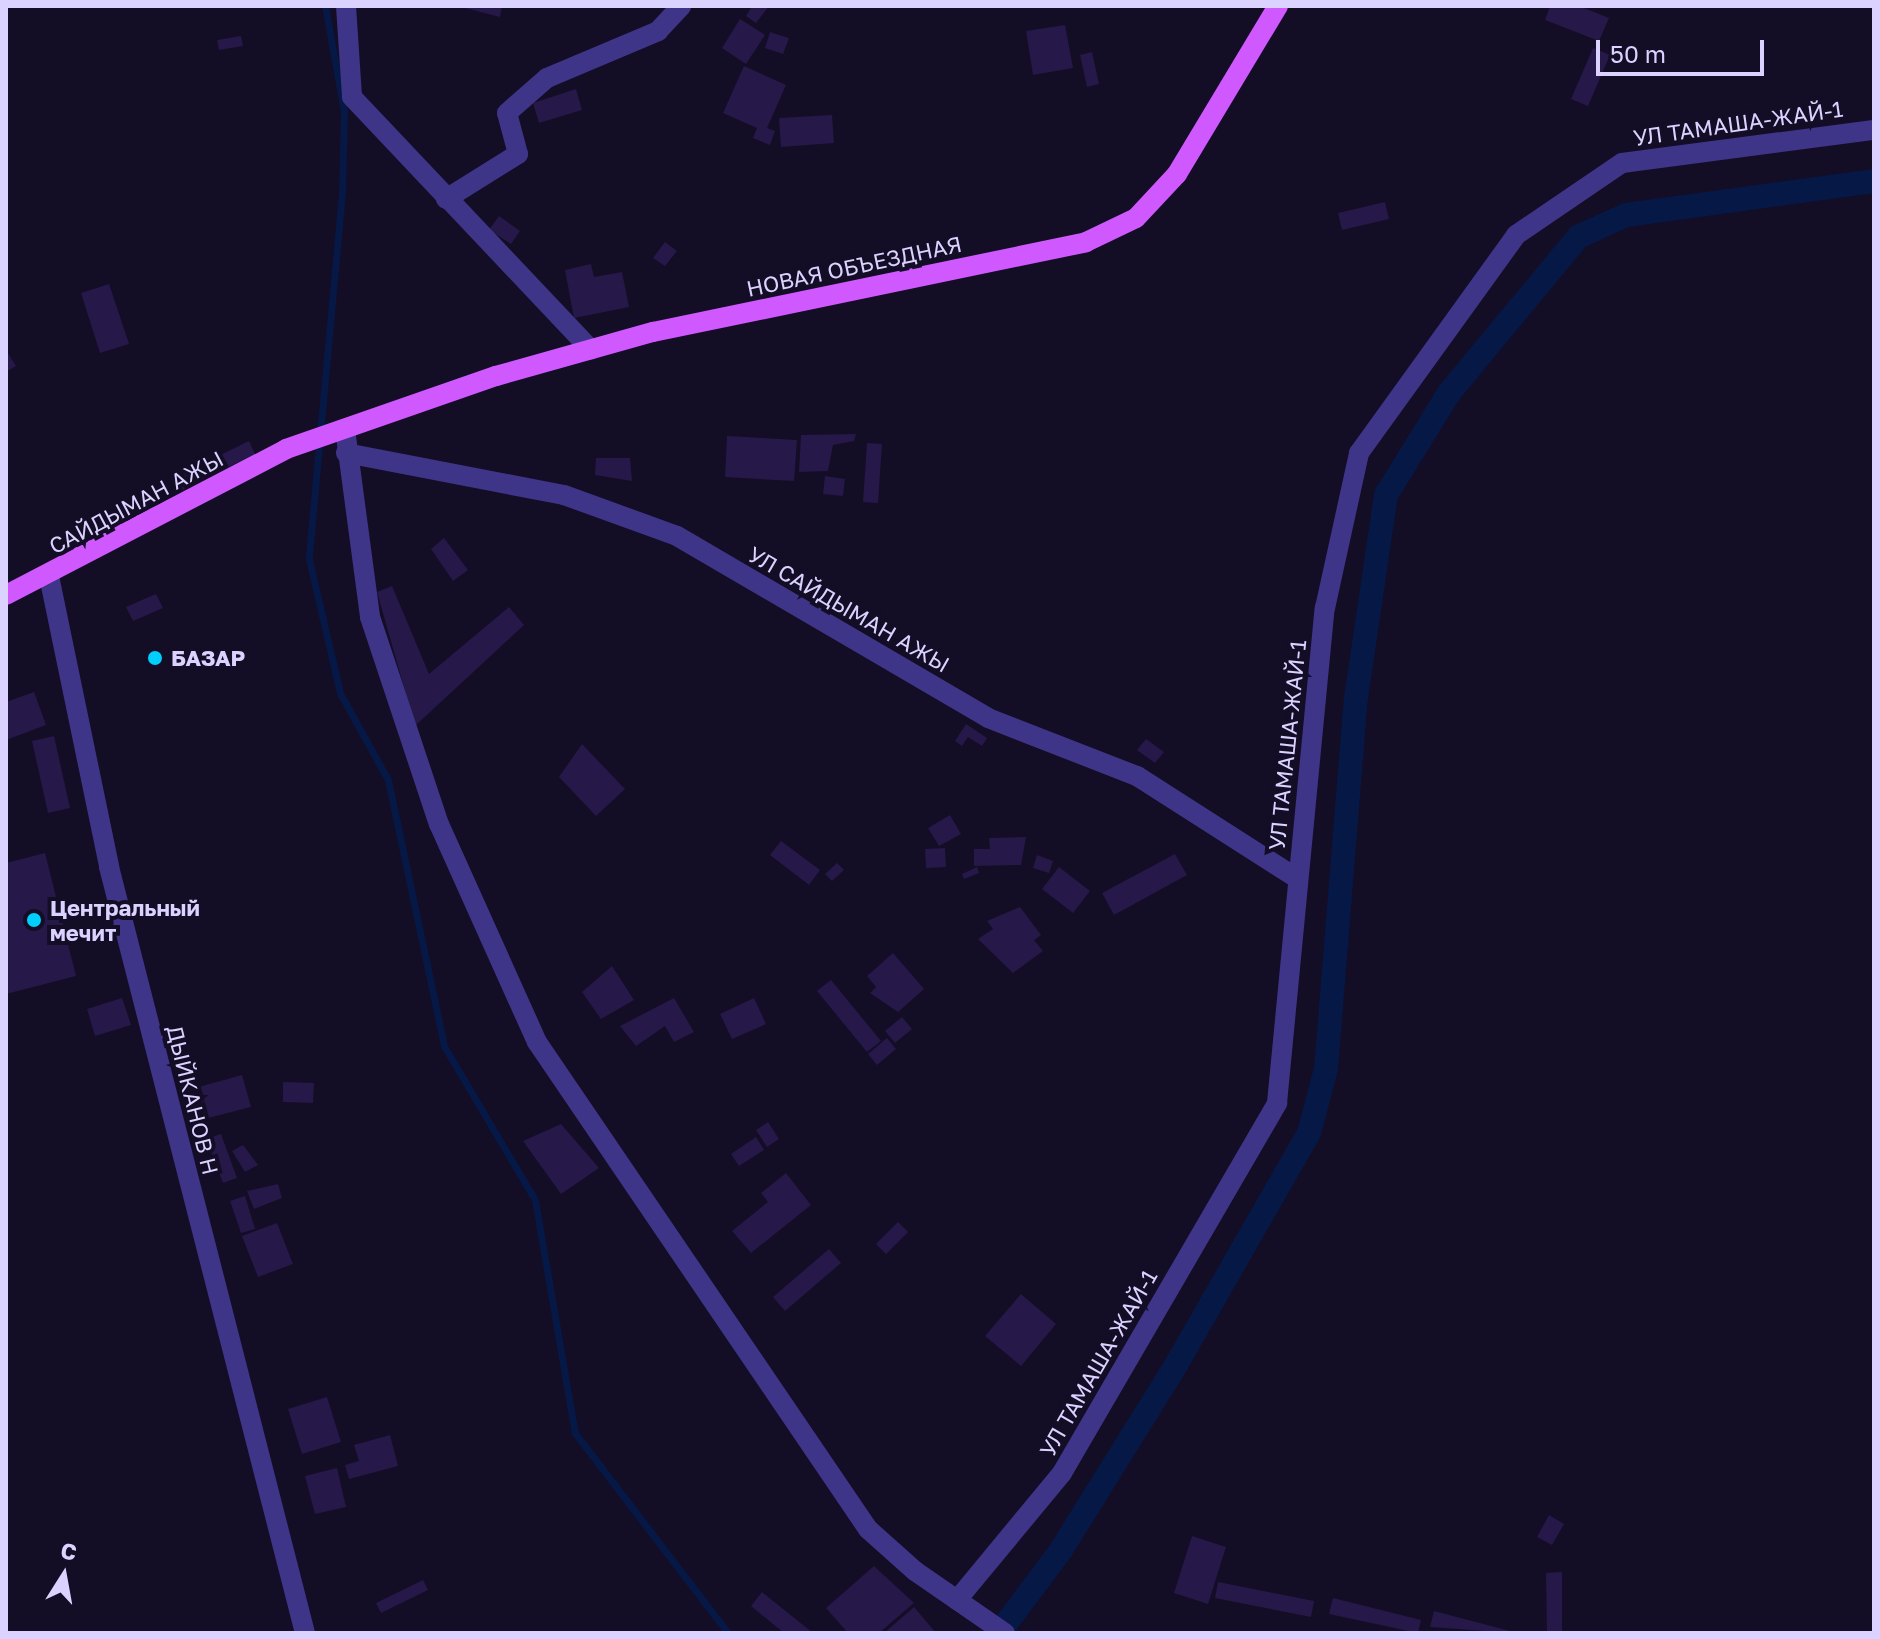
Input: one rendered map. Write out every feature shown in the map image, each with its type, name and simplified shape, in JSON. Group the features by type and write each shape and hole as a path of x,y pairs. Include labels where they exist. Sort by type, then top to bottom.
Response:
{"main road":[{"name":"НОВАЯ ОБЪЕЗДНАЯ","path":"340,430 591,350 1086,242 1136,218 1177,174 1278,6"},
{"name":"САЙДЫМАН АЖЫ","path":"6,595 49,576 286,449 340,430"}],"street":[{"path":"346,6 352,97 591,350"},
{"path":"446,199 518,154 507,113 547,78 658,31 681,6"},
{"name":"УЛ ТАМАША-ЖАЙ-1","path":"959,1602 1062,1473 1277,1103 1325,608 1359,453 1516,235 1622,163 1874,130"},
{"path":"340,430 370,617 439,824 537,1042 868,1529 959,1602 1005,1633"},
{"name":"УЛ САЙДЫМАН АЖЫ","path":"346,453 564,495 677,536 988,718 1137,776 1298,879"},
{"name":"ДЫЙКАНОВ Н","path":"49,576 109,867 305,1633"}],"building":[{"path":"457,6 502,6 500,17"},
{"path":"752,6 769,6 756,23 746,16"},
{"path":"1550,6 1579,6 1609,18 1599,41 1545,20"},
{"path":"740,19 765,35 746,64 722,48"},
{"path":"1065,25 1073,68 1033,75 1026,31"},
{"path":"770,32 789,38 783,54 765,48"},
{"path":"241,36 243,46 219,50 217,40"},
{"path":"1593,48 1610,55 1588,106 1571,99"},
{"path":"1092,52 1099,84 1087,87 1080,55"},
{"path":"744,66 786,85 767,128 775,131 770,145 753,138 757,128 723,113"},
{"path":"576,89 582,110 539,123 533,103"},
{"path":"832,115 834,143 781,147 779,118"},
{"path":"1385,202 1389,219 1342,230 1338,213"},
{"path":"499,216 520,231 511,244 489,230"},
{"path":"665,242 677,251 665,266 653,258"},
{"path":"591,264 594,277 622,272 629,307 574,318 565,270"},
{"path":"109,284 129,344 100,353 81,293"},
{"path":"6,350 16,366 6,372"},
{"path":"856,434 854,441 833,445 828,471 799,472 801,435"},
{"path":"727,436 797,440 794,481 725,477"},
{"path":"249,441 255,454 178,492 171,479"},
{"path":"867,443 882,444 878,503 863,502"},
{"path":"596,458 630,458 632,481 595,475"},
{"path":"825,476 845,479 843,496 823,494"},
{"path":"444,538 468,570 453,581 431,549"},
{"path":"392,586 429,674 509,607 524,625 415,726 377,592"},
{"path":"156,594 163,608 133,621 126,607"},
{"path":"34,692 46,725 6,740 6,702"},
{"path":"966,724 987,738 982,746 968,737 962,746 955,741"},
{"path":"54,736 70,808 48,813 32,741"},
{"path":"1146,739 1164,752 1155,763 1137,750"},
{"path":"582,744 625,789 596,816 559,777"},
{"path":"950,815 961,834 939,846 928,828"},
{"path":"1026,837 1021,865 974,866 974,849 990,849 989,838"},
{"path":"781,841 820,870 809,885 770,855"},
{"path":"945,848 946,867 926,868 925,849"},
{"name":"Центральный мечит","path":"45,853 76,976 6,994 6,863"},
{"path":"1175,854 1187,875 1114,915 1102,893"},
{"path":"1037,855 1053,861 1049,873 1033,868"},
{"path":"837,863 844,870 832,881 825,874"},
{"path":"977,867 979,873 964,879 962,874"},
{"path":"1059,867 1090,891 1073,913 1042,889"},
{"path":"1020,907 1041,935 1034,940 1043,951 1013,973 978,939 993,929 987,921"},
{"path":"893,953 924,989 898,1012 870,993 876,987 867,976"},
{"path":"612,966 634,1000 601,1019 582,992"},
{"path":"831,980 881,1041 867,1052 817,991"},
{"path":"122,998 131,1025 95,1036 87,1009"},
{"path":"674,998 694,1032 674,1042 665,1026 636,1046 620,1026"},
{"path":"754,998 766,1024 732,1039 720,1014"},
{"path":"902,1017 912,1029 895,1043 885,1031"},
{"path":"887,1038 896,1049 877,1065 868,1054"},
{"path":"242,1075 251,1107 204,1119 195,1088"},
{"path":"283,1082 314,1083 313,1103 283,1102"},
{"path":"768,1122 779,1139 767,1147 756,1130"},
{"path":"561,1124 599,1168 561,1194 523,1141"},
{"path":"221,1134 237,1178 223,1183 206,1139"},
{"path":"756,1137 764,1150 739,1166 731,1154"},
{"path":"243,1145 258,1165 245,1172 232,1151"},
{"path":"786,1173 811,1205 751,1253 732,1231 768,1202 761,1193"},
{"path":"278,1184 282,1198 254,1209 247,1191"},
{"path":"245,1196 255,1229 241,1233 230,1201"},
{"path":"898,1222 908,1232 886,1254 876,1244"},
{"path":"277,1223 293,1264 258,1277 242,1236"},
{"path":"829,1249 841,1263 785,1311 773,1297"},
{"path":"1021,1294 1056,1324 1021,1366 985,1336"},
{"path":"327,1397 341,1442 302,1454 288,1409"},
{"path":"390,1435 398,1466 349,1479 345,1465 359,1461 354,1445"},
{"path":"337,1468 346,1507 315,1514 305,1476"},
{"path":"1549,1515 1564,1524 1552,1545 1537,1537"},
{"path":"1192,1536 1226,1547 1208,1604 1174,1593"},
{"path":"874,1566 914,1603 879,1633 848,1633 826,1608"},
{"path":"1562,1572 1562,1633 1547,1633 1546,1573"},
{"path":"423,1580 428,1590 381,1613 376,1603"},
{"path":"1218,1582 1314,1601 1311,1617 1215,1598"},
{"path":"762,1592 813,1633 784,1633 751,1606"},
{"path":"1333,1598 1421,1620 1418,1633 1329,1614"},
{"path":"914,1607 936,1633 884,1633"},
{"path":"1434,1611 1514,1632 1514,1633 1430,1627"}],"waterway":[{"path":"325,6 344,112 342,193 309,559 340,693 388,780 444,1046 535,1200 575,1433 728,1633"},
{"path":"999,1633 1061,1550 1172,1372 1309,1133 1326,1069 1356,698 1386,495 1449,393 1578,237 1626,215 1874,181"}],"place":[{"name":"БАЗАР","path":"155,658"},
{"name":"Центральный мечит","path":"34,920"}]}
